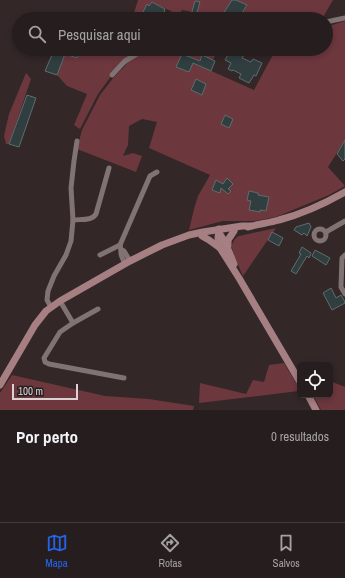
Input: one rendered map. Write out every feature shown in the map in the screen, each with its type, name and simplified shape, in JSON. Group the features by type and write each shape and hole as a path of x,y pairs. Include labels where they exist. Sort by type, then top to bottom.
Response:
{"street":[{"path":"333,21 345,18"},
{"path":"112,75 125,61 134,56"},
{"path":"50,307 46,300 48,290 66,255 71,241 73,220 71,188 77,141"},
{"path":"73,220 94,217 108,168"},
{"path":"100,255 121,248 150,176 157,172"},
{"path":"0,384 40,317 50,307 128,262 148,251 189,235 242,230 251,226 279,220 303,212 345,192"},
{"path":"326,232 345,220"},
{"path":"178,239 189,239 242,226 251,226"},
{"path":"219,231 218,238 239,278 297,377"},
{"path":"224,247 234,231"},
{"path":"202,236 224,247"},
{"path":"121,248 124,251 128,262"},
{"path":"345,255 342,258 341,287 345,294"},
{"path":"60,301 73,323"},
{"path":"98,309 60,332 44,358 45,362 124,378"},
{"path":"310,398 316,410"}],"shaded area":[{"path":"138,0 232,0 224,12 197,12 200,3 196,1 192,12 182,10 181,12 173,12 152,2 149,6 147,5 143,12 134,12"},
{"path":"236,0 333,0 326,12 243,12 247,6"},
{"path":"345,21 345,140 328,167 345,186 329,195 276,217 254,221 223,221 189,230 198,196 210,175 149,148 157,122 142,119 129,126 128,145 123,156 133,153 142,156 136,172 77,149 82,130 100,95 114,77 126,65 125,61 98,94 80,129 74,125 87,94 67,86 57,75 64,56 77,58 78,56 202,56 198,65 254,90 272,56 333,56 333,25"},
{"path":"204,56 215,56 213,60"},
{"path":"26,73 31,79 9,144 6,144 4,136 9,114"},
{"path":"276,228 243,276 232,250 234,240 239,236"},
{"path":"284,363 297,384 297,391 199,403 200,383 246,394 253,380 264,382 269,365"},
{"path":"12,375 105,396 149,399 194,406 193,410 0,410 0,393"},
{"path":"333,382 345,387 345,410 321,410 315,398 333,398"}],"building":[{"path":"232,0 236,0 247,5 242,12 224,12"},
{"path":"195,1 200,2 197,12 192,12"},
{"path":"152,2 165,9 164,12 143,12 147,4 149,6"},
{"path":"52,56 64,56 57,75 45,71"},
{"path":"181,56 187,56 200,61 202,56 204,56 215,61 211,71 193,63 189,72 176,67"},
{"path":"227,56 243,56 242,58 251,62 253,59 262,63 256,76 254,75 249,83 239,78 241,74 228,69 231,63 225,60"},
{"path":"196,79 206,84 202,95 191,90"},
{"path":"27,95 36,98 19,147 9,144"},
{"path":"225,115 233,119 229,128 221,124"},
{"path":"345,140 345,159 343,161 337,154"},
{"path":"227,178 233,184 228,189 231,191 228,194 221,188 220,193 212,190 216,180 223,184"},
{"path":"249,191 258,193 258,195 269,197 266,211 260,210 260,212 249,210 251,201 247,200"},
{"path":"309,223 311,227 307,236 304,233 302,235 294,230 296,227"},
{"path":"272,232 283,238 279,246 268,240"},
{"path":"302,247 311,253 309,258 307,256 296,274 291,271 301,254 299,253"},
{"path":"315,250 330,258 326,265 312,256"},
{"path":"331,288 336,298 341,295 345,302 332,310 323,293"}]}
